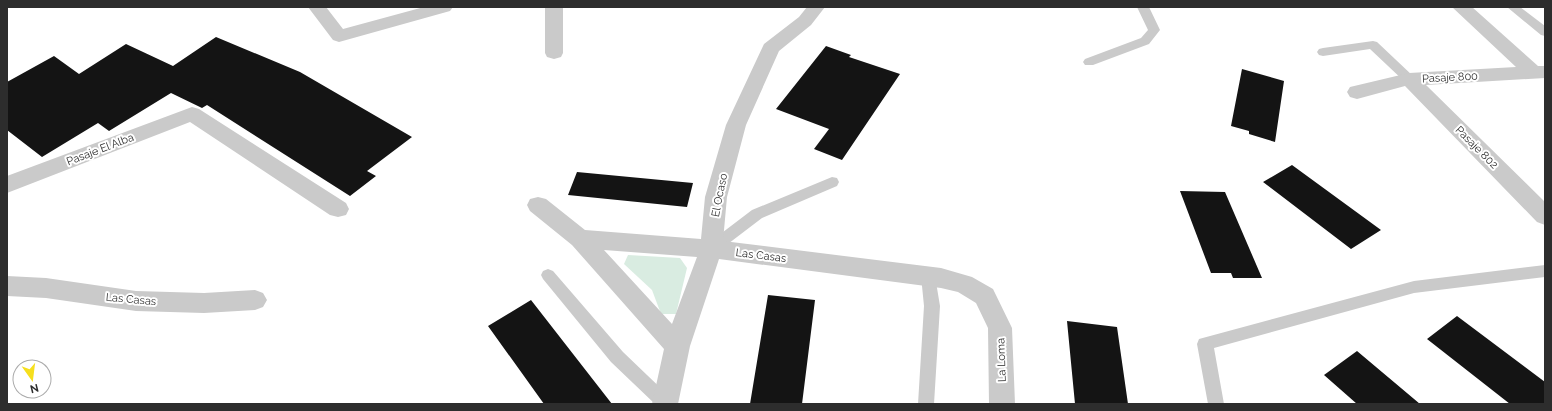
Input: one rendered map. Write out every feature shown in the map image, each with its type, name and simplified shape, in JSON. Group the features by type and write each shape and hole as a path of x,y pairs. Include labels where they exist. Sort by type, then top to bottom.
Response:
{"street":[{"path":"316,7 339,36 444,7"},
{"path":"554,7 554,53"},
{"name":"El Ocaso","path":"665,403 677,346 712,248 716,197 736,125 771,48 805,21 816,7"},
{"path":"1461,7 1539,72"},
{"name":"Pasaje 800","path":"1357,92 1409,79 1539,72"},
{"name":"Pasaje 802","path":"1409,79 1545,216"},
{"name":"Pasaje El Alba","path":"7,185 192,114 338,209"},
{"path":"538,205 580,239 677,346"},
{"name":"Las Casas","path":"580,239 712,248 935,277"},
{"name":"La Loma","path":"935,277 964,284 986,296 1000,328 1002,404"},
{"name":"Las Casas","path":"7,286 46,288 136,301 204,303 255,300"}],"lane":[{"path":"1089,62 1145,41 1154,30 1142,7"},
{"path":"1512,7 1545,32"},
{"path":"1323,52 1373,45 1409,79"},
{"path":"712,248 757,214 832,182"},
{"path":"1216,404 1206,344 1414,287 1545,271"},
{"path":"548,275 617,357 665,403"},
{"path":"926,404 935,277"}],"green space":[{"path":"628,255 680,258 687,268 676,314 661,314 652,290 624,264"}],"building":[{"path":"216,37 300,72 412,137 367,171 376,176 350,196 207,105 202,108 171,93 109,131 98,123 42,157 7,130 7,82 54,56 79,74 126,44 173,66"},
{"path":"826,46 851,55 849,57 900,74 842,160 814,149 829,129 776,109"},
{"path":"1242,69 1284,81 1275,142 1249,134 1249,131 1231,126"},
{"path":"1292,165 1381,230 1351,249 1263,182"},
{"path":"577,172 693,183 687,207 568,195"},
{"path":"1180,191 1225,192 1262,278 1233,278 1231,273 1211,273"},
{"path":"768,295 815,300 802,404 750,404"},
{"path":"531,300 612,404 544,404 488,326"},
{"path":"1457,316 1545,382 1545,404 1510,404 1427,339"},
{"path":"1067,321 1117,327 1128,404 1075,404"},
{"path":"1357,351 1420,404 1357,404 1324,375"}]}
